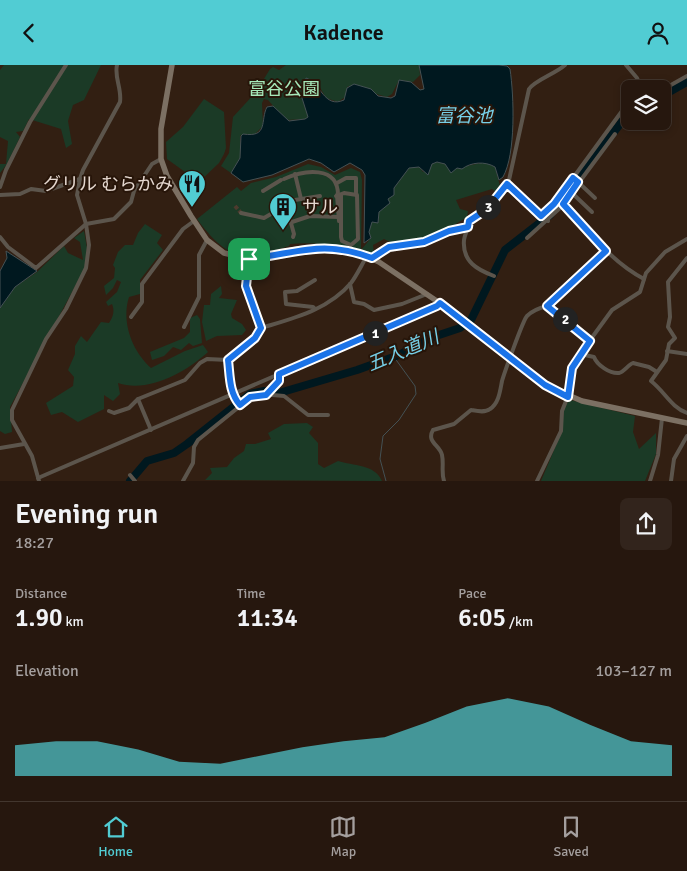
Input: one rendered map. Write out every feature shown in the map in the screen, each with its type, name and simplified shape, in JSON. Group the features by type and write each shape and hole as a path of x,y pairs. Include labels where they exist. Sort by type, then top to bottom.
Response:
{"street":[{"path":"0,187 6,170 30,122 66,65"},
{"path":"117,65 120,102 92,153 80,179 77,195 86,224 89,245 86,268 66,309 46,339 12,410 12,420 32,456 39,479 437,306 440,303"},
{"path":"172,65 161,129 161,159 167,176 194,221 208,240 224,253 249,259 297,249 320,247 342,248 370,257 440,303 545,385 568,397 687,423"},
{"path":"494,276 477,270 468,259 464,243 469,221 487,209 507,184 529,89 532,85 545,79 565,65"},
{"path":"626,65 638,80"},
{"path":"671,86 687,76"},
{"path":"541,216 554,204 621,112"},
{"path":"527,238 548,221 562,206 615,134"},
{"path":"0,237 8,247 36,268 86,224 114,219 131,202 134,191 152,164 161,159"},
{"path":"263,191 282,179 295,174 317,171 337,183"},
{"path":"295,174 301,199"},
{"path":"356,178 358,239 351,245 342,241 341,237 337,183 346,179 356,178"},
{"path":"573,178 595,198"},
{"path":"0,195 20,194 31,189 46,191 80,179"},
{"path":"507,184 548,221"},
{"path":"571,192 592,212"},
{"path":"338,195 356,194"},
{"path":"292,221 310,216 338,219 338,195"},
{"path":"242,213 264,219 286,205 301,199 320,196"},
{"path":"554,204 562,206 626,270 644,279"},
{"path":"286,205 292,221 293,237"},
{"path":"131,317 142,302 142,285 183,229 194,221"},
{"path":"109,411 114,413 129,408 138,399 185,380 200,363 207,359 228,360 255,338 261,328 328,303 350,284 370,257 389,247 424,242 449,231 468,227"},
{"path":"528,228 534,232"},
{"path":"537,481 561,431 562,411 568,397 572,368 580,354 612,310 640,293 644,279 665,252 687,239"},
{"path":"184,327 199,297 199,255 208,240"},
{"path":"444,481 442,455 432,441 431,434 433,430 454,424 471,410 485,411 492,409 500,396 509,357 518,340 525,318 537,308 547,306 606,251"},
{"path":"687,258 668,282 670,317 668,327 675,338 669,344 666,360 651,381 663,390 676,409 687,413"},
{"path":"249,259 246,286 261,328"},
{"path":"315,280 297,291 285,292 286,304 313,307 315,309"},
{"path":"350,284 354,302 364,304 374,310 402,304 427,294"},
{"path":"547,306 590,341"},
{"path":"668,351 687,354"},
{"path":"580,354 594,357 596,363 613,372 622,371 633,363 649,367 657,372"},
{"path":"228,360 232,395 240,405"},
{"path":"266,395 279,381 279,374"},
{"path":"261,388 261,395"},
{"path":"183,481 193,463 194,447 198,440 250,397 261,395 284,396 308,415 328,415"},
{"path":"138,399 151,429"},
{"path":"650,481 658,455 662,418"},
{"path":"671,481 674,459 687,436"},
{"path":"0,447 24,443"},
{"path":"130,475 135,480"}],"green space":[{"path":"4,65 101,65 84,100 73,105 68,121 72,144 66,148 61,129 29,119 23,131 16,132 20,137 7,164 0,173 0,164 6,164 8,141 0,137 0,70"},
{"name":"富谷公園","path":"286,65 419,65 420,75 413,82 399,80 392,94 387,97 348,86 345,97 338,102 326,98 318,84 302,98 308,117 305,119 286,120 268,100 264,99 262,103 263,126 255,134 243,134 240,136 240,158 231,173 221,166 229,153 233,117 256,92 270,69 273,67 279,70"},
{"path":"204,99 224,112 226,148 219,163 199,182 167,159 166,142 183,127"},
{"path":"437,162 457,168 486,162 495,167 500,186 496,192 492,189 456,200 460,209 468,211 467,217 449,228 427,239 405,244 394,243 384,239 373,245 374,255 343,247 312,243 290,244 289,246 259,254 247,255 236,253 217,242 197,219 237,187 241,191 251,183 276,177 308,164 321,167 335,175 351,168 360,172 362,180 361,250 371,238 369,232 372,221 378,223 379,212 409,168 419,167 423,172 429,170 432,164"},
{"path":"145,224 162,235 157,243 163,250 140,280 140,294 129,297 126,316 127,326 134,345 138,353 151,368 185,351 203,345 208,352 199,360 166,379 141,385 118,383 120,394 113,401 104,395 104,409 78,422 62,412 51,415 46,403 73,386 74,377 68,370 75,354 75,346 81,336 87,342 101,322 109,323 112,318 112,304 108,306 106,302 117,292 121,282 117,280 113,288 106,295 104,286 114,278 115,268 113,265 118,252 125,245 133,245 138,233"},
{"path":"84,231 87,248 85,268 10,407 12,432 5,434 0,431 0,308 15,287 37,272 64,246 68,253 83,260 80,242 74,238"},
{"path":"221,286 222,294 219,298 237,300 231,314 232,318 242,324 246,330 242,335 217,336 206,341 202,322 204,305 210,305 211,294"},
{"path":"197,315 200,319 202,343 193,346 189,343 181,350 173,347 164,356 152,360 150,352 184,338 190,332 190,318"},
{"path":"570,400 635,416 633,432 639,449 656,433 656,454 645,481 541,481 562,431 564,407"},
{"path":"307,423 313,427 309,433 318,443 318,464 324,468 338,461 363,467 374,471 382,481 205,480 212,473 210,468 227,467 234,458 244,451 246,444 255,444 271,439 268,433 284,424"}],"water":[{"name":"富谷池","path":"419,65 499,65 507,66 510,69 513,109 512,140 507,167 503,177 499,180 495,167 483,163 470,165 462,169 457,168 451,173 445,164 437,162 432,164 428,175 419,167 409,168 394,188 394,195 388,199 390,203 379,212 378,223 372,222 369,232 371,238 364,243 365,175 362,170 350,163 334,172 321,163 309,159 272,175 243,182 231,173 240,158 241,136 243,134 251,135 260,131 267,107 273,106 289,121 308,117 302,98 306,78 332,101 344,100 347,88 354,84 371,89 378,96 391,98 395,96 399,80 411,82 420,90 424,89"},
{"path":"6,251 37,271 15,287 0,308 0,271 7,258"}],"waterway":[{"name":"五入道川","path":"671,91 687,82"},
{"name":"五入道川","path":"130,481 147,461 174,453 250,394 264,391 279,393 357,370 399,355 430,338 460,328 471,320 505,250 550,215 621,123"},
{"path":"386,481 380,459 383,436 399,420 416,394 415,386 394,357"}],"tunnel":[{"path":"235,206 241,213"}],"place":[{"name":"グリル むらかみ","path":"192,208"},
{"name":"サル","path":"283,231"}],"route":[{"path":"573,178 578,182 563,204 606,251 585,273 547,306 564,317 590,341 572,368 568,397 545,385 471,325 440,303 437,306 279,374 279,381 266,395 250,397 240,405 232,395 228,360 255,338 261,328 246,286 249,259 297,249 325,247 342,248 372,258 389,247 424,242 449,231 468,227 469,221 487,209 507,184 541,216 554,204 573,178"}]}
